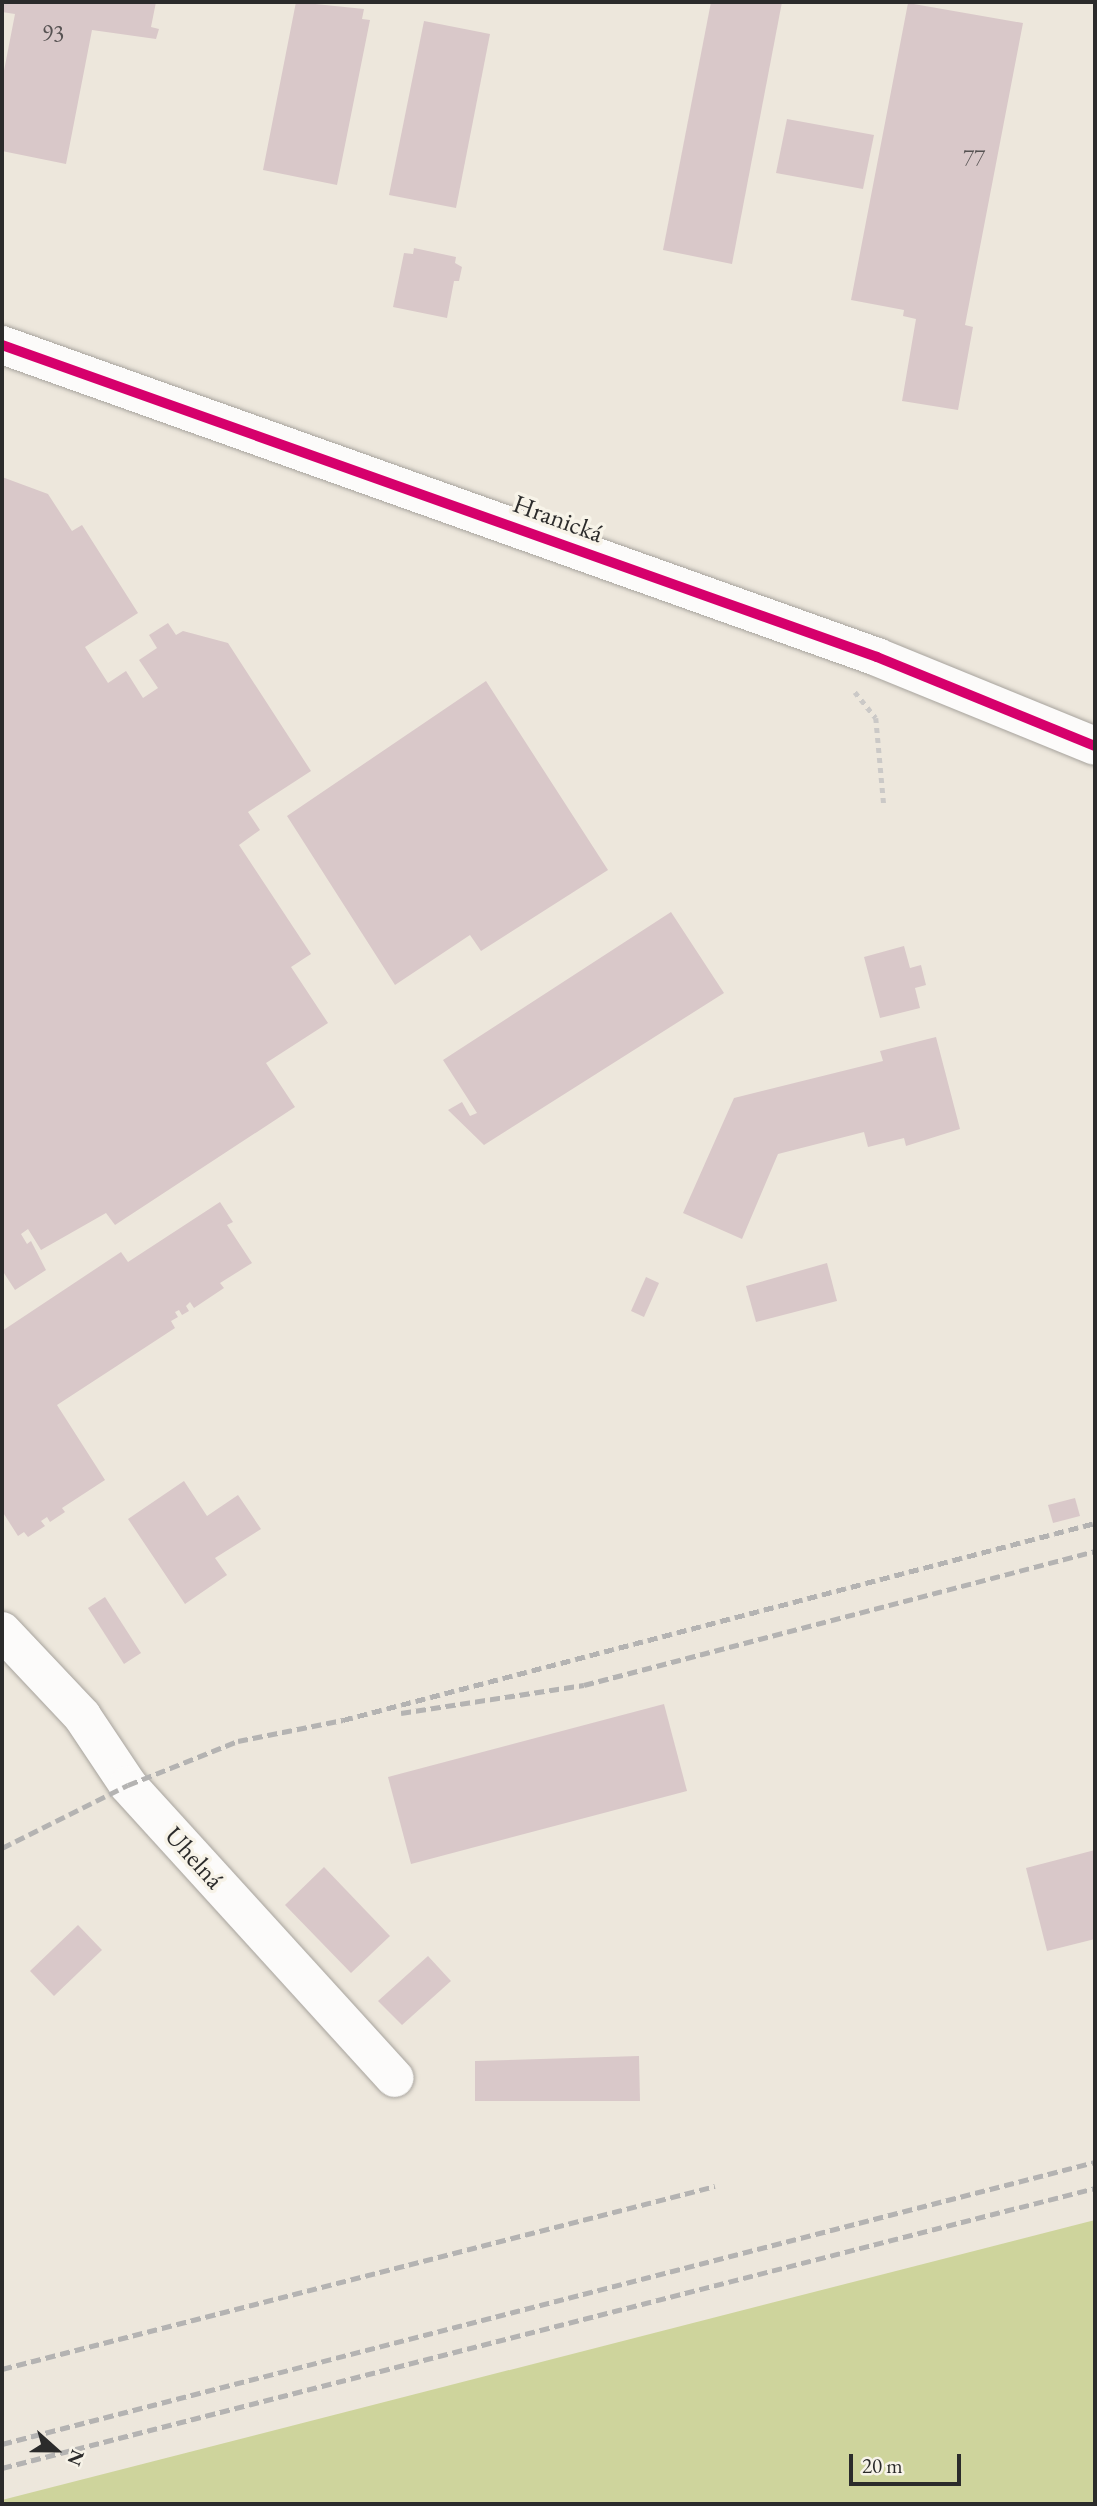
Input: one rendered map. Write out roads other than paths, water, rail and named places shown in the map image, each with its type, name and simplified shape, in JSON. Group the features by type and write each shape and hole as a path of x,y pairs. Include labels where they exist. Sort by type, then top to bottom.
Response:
{"street":[{"name":"Hranická","path":"2,345 877,657 1095,746"},
{"name":"Uhelná","path":"2,1631 82,1716 128,1785 395,2078"}],"railway":[{"path":"2,1848 128,1785 238,1741 343,1720 1095,1523"},
{"path":"401,1713 584,1685 1095,1551"},
{"path":"2,2444 1095,2162"},
{"path":"2,2369 715,2186"},
{"path":"2,2468 1095,2188"}]}
